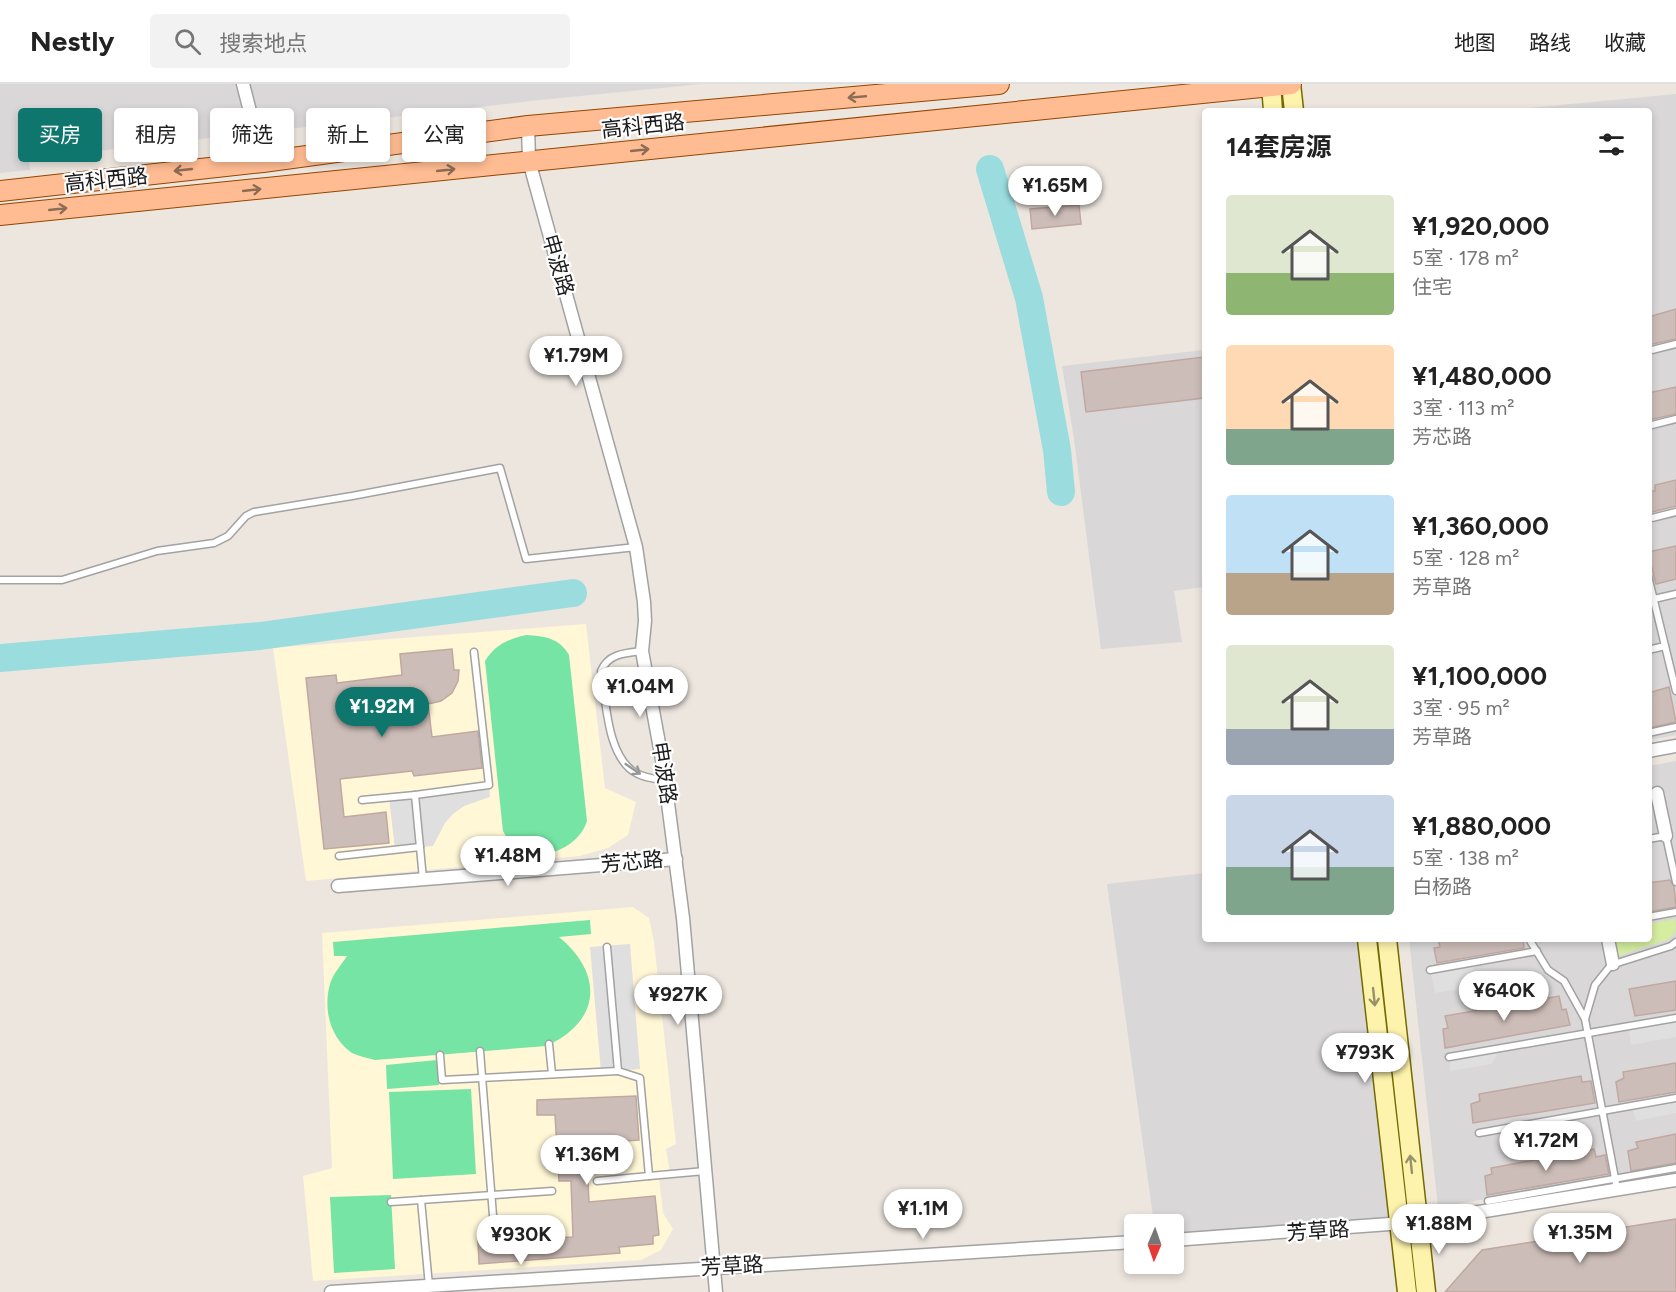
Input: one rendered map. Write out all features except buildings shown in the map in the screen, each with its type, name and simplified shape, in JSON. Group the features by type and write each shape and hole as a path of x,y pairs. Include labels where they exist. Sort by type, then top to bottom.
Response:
{"main road":[{"name":"高科西路","path":"294,158 528,126 999,84"},
{"name":"高科西路","path":"0,215 1291,84"},
{"path":"1291,84 1294,108"},
{"path":"1271,86 1273,108"},
{"name":"高科西路","path":"0,190 263,162"},
{"path":"1367,942 1407,1292"},
{"path":"1387,942 1426,1292"}],"street":[{"path":"243,84 249,108"},
{"name":"申波路","path":"528,126 529,161 636,547 644,602 642,651 676,859 716,1292"},
{"path":"1652,750 1676,746"},
{"path":"1658,793 1670,840"},
{"name":"芳芯路","path":"338,886 676,859"},
{"path":"1609,942 1613,964"},
{"name":"芳草路","path":"1184,1239 1398,1225 1616,1185 1676,1180"},
{"name":"芳草路","path":"331,1292 1124,1243"}],"lane":[{"path":"1652,350 1676,344"},
{"path":"1652,425 1676,419"},
{"path":"0,580 62,580 156,551 214,543 228,536 246,516 254,512 500,468 526,560 636,547"},
{"path":"1652,518 1676,512"},
{"path":"1652,591 1665,646 1674,672 1676,691"},
{"path":"1654,599 1676,594"},
{"path":"1652,649 1665,646"},
{"path":"642,651 612,657 604,663 601,671 613,742 621,760 628,768 638,774 665,781"},
{"path":"362,800 489,785 474,652"},
{"path":"1652,732 1676,726"},
{"path":"415,795 423,879"},
{"path":"1652,839 1670,840 1676,882"},
{"path":"339,856 420,847"},
{"path":"1652,916 1676,912"},
{"path":"1531,942 1548,970 1564,981 1585,1019 1616,1185"},
{"path":"1585,1019 1594,985 1613,964 1671,946 1676,942"},
{"path":"607,947 618,1071"},
{"path":"1430,970 1537,951"},
{"path":"1449,1057 1676,1018"},
{"path":"549,1044 552,1074"},
{"path":"480,1051 495,1240"},
{"path":"440,1055 441,1080 618,1071 640,1078 649,1176"},
{"path":"1479,1132 1676,1098"},
{"path":"1488,1201 1616,1185 1676,1168"},
{"path":"597,1181 705,1171"},
{"path":"391,1202 552,1191"},
{"path":"421,1200 429,1287"}],"shaded area":[{"path":"0,84 702,84 471,108 402,108 402,116 390,117 390,108 306,108 306,127 294,128 294,108 210,108 210,138 198,139 198,108 114,108 114,149 102,151 102,108 18,108 18,162 29,162 30,170 0,173"},
{"path":"1676,94 1676,735 1652,739 1652,108 1530,108"},
{"path":"1202,350 1202,587 1174,591 1182,642 1101,649 1074,439 1062,366"},
{"path":"586,624 605,788 636,802 628,835 608,848 580,856 306,881 273,648"},
{"path":"1676,761 1676,1167 1438,1207 1409,942 1652,942 1652,765"},
{"path":"489,785 490,797 464,806 453,814 445,823 433,846 395,849 389,798"},
{"path":"1202,873 1202,942 1367,942 1398,1225 1184,1239 1184,1214 1153,1214 1107,884"},
{"path":"633,907 649,918 654,942 676,1144 666,1149 670,1173 659,1177 663,1213 673,1229 661,1250 641,1260 313,1281 303,1176 332,1168 322,933"},
{"path":"630,944 640,1069 601,1072 590,947"},
{"path":"1481,961 1473,969 1472,987 1435,993 1430,970"},
{"path":"1676,1018 1676,1037 1631,1045 1628,1026"},
{"path":"1500,1048 1492,1064 1450,1071 1449,1057"},
{"path":"1676,1098 1676,1113 1636,1121 1632,1106"}],"green space":[{"path":"526,635 556,641 569,655 587,821 583,830 568,845 559,850 538,854 517,849 503,831 485,661 502,644"},
{"path":"1675,919 1676,931 1669,939 1618,956 1616,942 1652,942 1652,923"},
{"path":"590,920 591,934 559,937 574,952 584,967 589,982 590,997 586,1011 577,1024 564,1036 546,1046 375,1060 352,1053 344,1047 330,1022 327,1003 330,984 347,956 334,956 333,942"},
{"path":"437,1060 439,1085 387,1089 386,1065"},
{"path":"471,1089 476,1174 393,1179 389,1092"},
{"path":"391,1195 395,1269 334,1273 330,1197"}],"waterway":[{"path":"990,169 1029,298 1057,450 1061,492"},
{"path":"0,658 260,636 573,593"}]}
